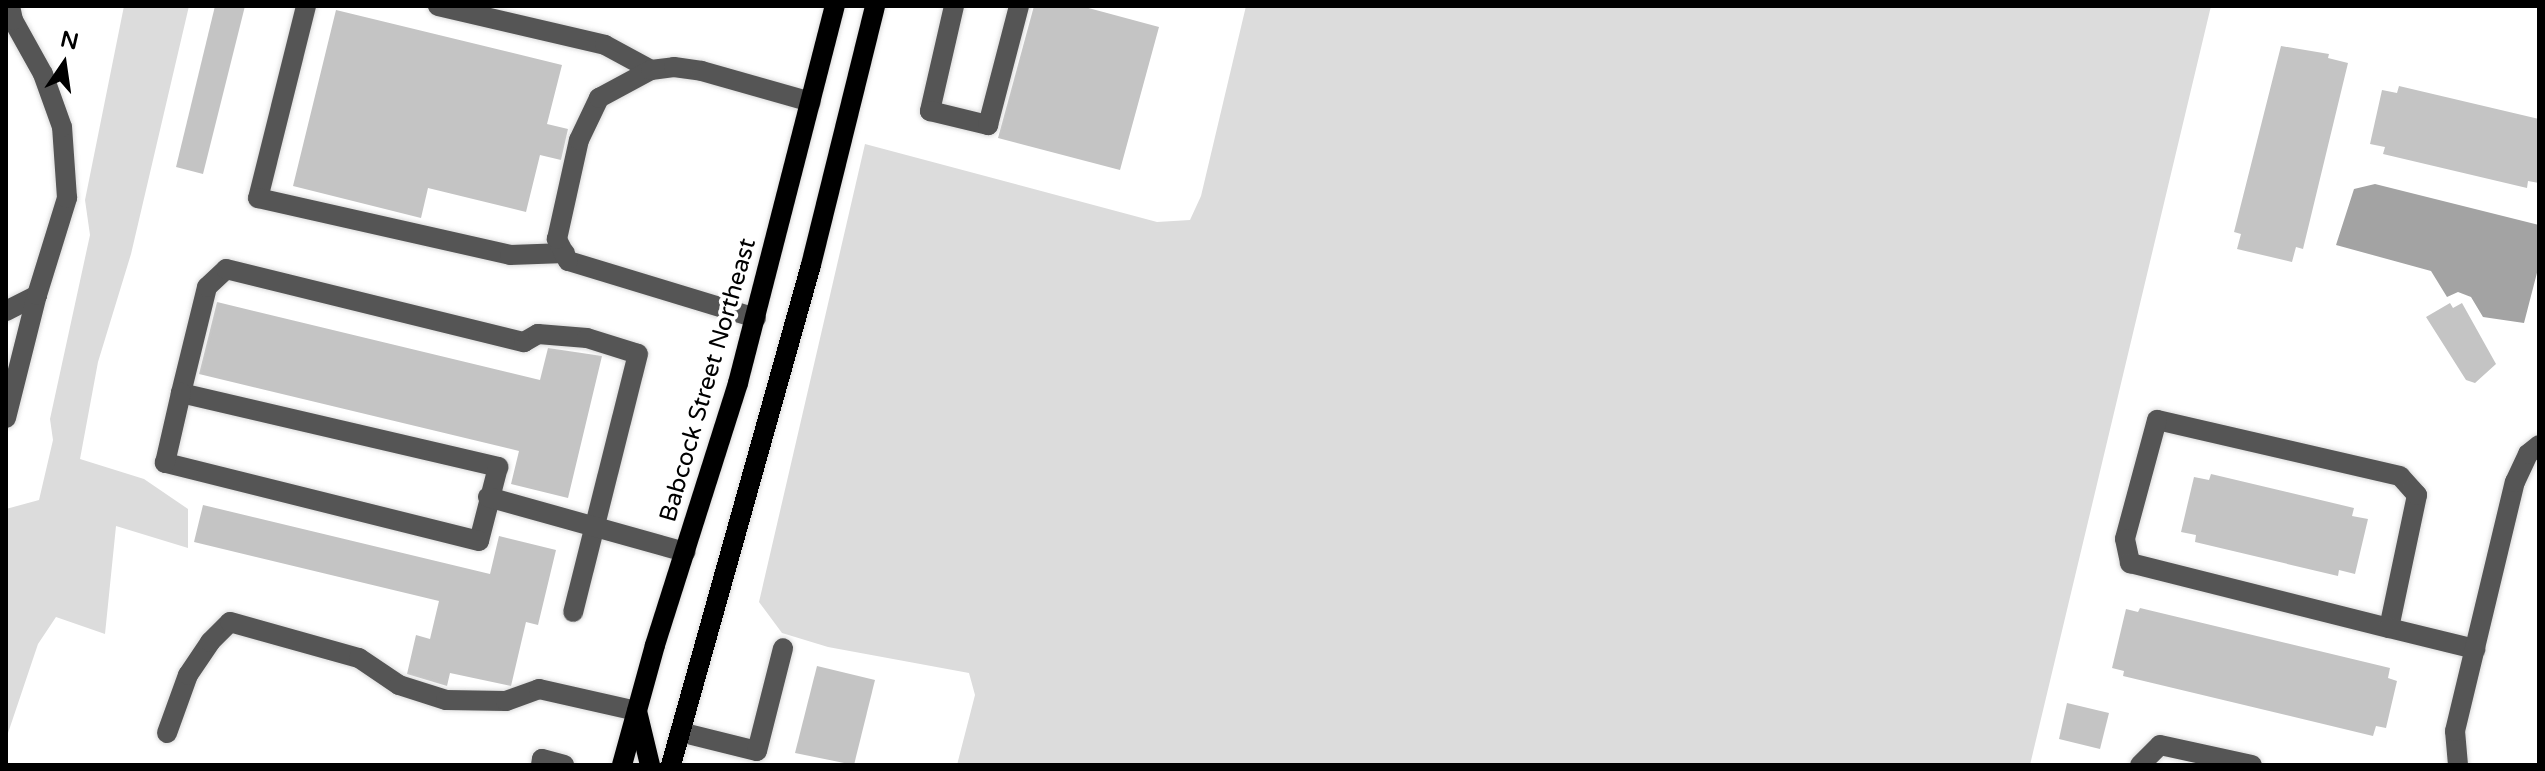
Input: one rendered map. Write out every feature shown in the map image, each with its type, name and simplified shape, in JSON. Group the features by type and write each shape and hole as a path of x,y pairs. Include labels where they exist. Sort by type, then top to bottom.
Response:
{"main road":[{"name":"Babcock Street Northeast","path":"622,765 756,318 835,6"},
{"path":"671,765 811,265 875,6"},
{"path":"637,711 650,765"}],"street":[{"path":"6,418 37,295 67,198 62,127 43,74 13,20 10,6"},
{"path":"306,6 258,198 510,255 565,253"},
{"path":"438,6 593,42 651,70"},
{"path":"954,6 930,111 988,125 1019,6"},
{"path":"756,318 568,261 557,239 579,140 599,98 651,70 674,67 702,71 811,102"},
{"path":"181,393 498,467 479,541 165,463 181,393 207,287 226,269 524,342 538,334 587,338 638,354 573,612"},
{"path":"6,311 37,295"},
{"path":"2389,628 2417,495 2400,476 2157,420 2125,539 2130,563 2389,628 2475,649"},
{"path":"2458,765 2455,731 2515,482 2528,454 2539,445"},
{"path":"488,497 685,552"},
{"path":"167,733 188,675 210,642 230,622 359,658 399,685 446,700 506,701 539,689 637,711"},
{"path":"680,732 757,751 783,648"},
{"path":"2140,765 2160,745 2252,765"},
{"path":"541,765 542,759 564,765"}],"shaded area":[{"path":"124,6 189,6 131,254 98,362 80,459 144,479 188,509 188,548 116,526 105,634 56,617 38,644 6,739 6,509 39,500 53,440 50,419 90,235 85,200"},
{"path":"1246,6 2211,6 2030,765 957,765 975,695 969,673 828,647 782,633 759,602 865,144 1157,222 1190,220 1201,196"},
{"path":"2375,184 2539,225 2539,265 2524,323 2483,317 2471,297 2458,292 2447,297 2431,271 2336,245 2354,189"}],"building":[{"path":"215,6 245,6 203,174 176,167"},
{"path":"1034,6 1081,6 1159,27 1120,170 998,138"},
{"path":"336,10 562,65 547,124 568,129 561,160 540,155 526,212 428,188 421,218 293,186"},
{"path":"2281,46 2329,54 2328,58 2348,63 2303,249 2296,247 2292,262 2237,249 2241,234 2234,232"},
{"path":"2399,86 2539,119 2539,183 2528,181 2527,188 2383,154 2385,147 2370,144 2382,90 2397,93"},
{"path":"217,302 540,380 548,348 602,356 568,498 511,484 519,451 199,374"},
{"path":"2450,303 2453,308 2462,303 2496,364 2475,383 2466,380 2426,317"},
{"path":"2211,474 2354,508 2352,516 2368,519 2355,574 2339,570 2338,576 2195,542 2196,535 2181,532 2194,477 2209,480"},
{"path":"203,505 490,574 499,536 556,550 538,625 526,622 511,686 450,673 447,686 407,674 416,635 430,639 439,601 194,542"},
{"path":"2140,608 2390,668 2388,678 2397,681 2386,728 2376,726 2373,736 2123,676 2124,671 2112,668 2126,609 2138,612"},
{"path":"817,666 875,680 854,765 795,753"},
{"path":"2067,703 2109,713 2100,749 2059,739"}]}
